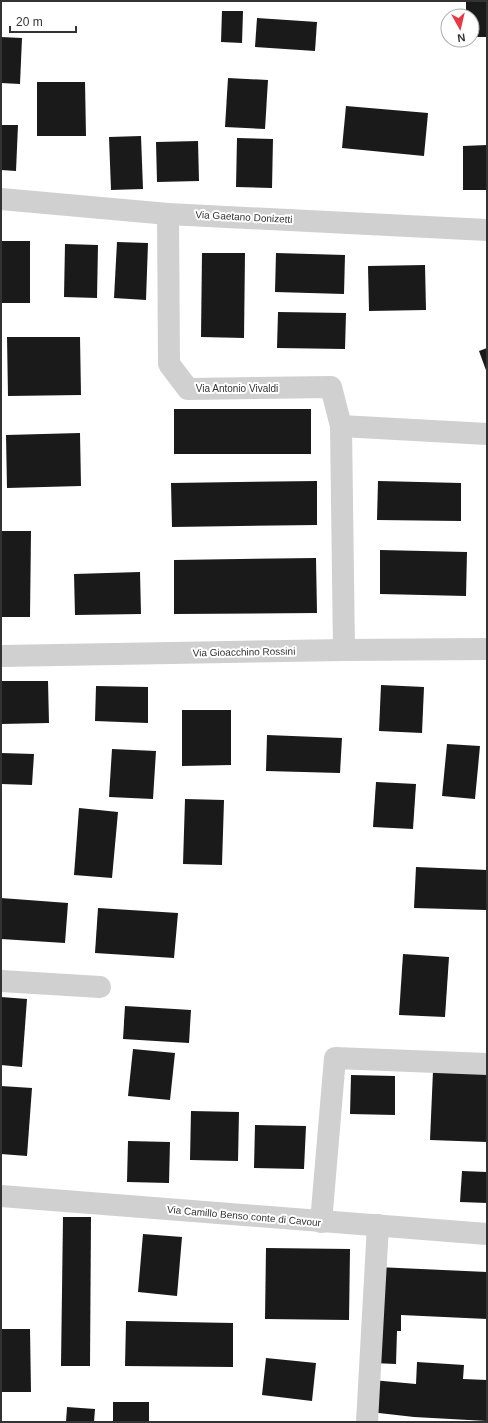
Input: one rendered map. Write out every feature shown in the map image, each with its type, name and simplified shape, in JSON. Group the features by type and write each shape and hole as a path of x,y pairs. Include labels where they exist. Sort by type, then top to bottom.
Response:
{"street":[{"name":"Via Gaetano Donizetti","path":"1,199 168,214 487,230"},
{"name":"Via Antonio Vivaldi","path":"168,214 169,364 188,389 331,387 341,426 344,650"},
{"path":"341,426 487,434"},
{"name":"Via Gioacchino Rossini","path":"1,656 487,649"},
{"path":"1,981 100,987"},
{"path":"321,1222 335,1058 487,1064"},
{"name":"Via Camillo Benso conte di Cavour","path":"1,1196 487,1234"},
{"path":"367,1422 378,1225"}],"building":[{"path":"466,1 487,1 487,37 480,37 480,8 466,8"},
{"path":"222,11 243,11 242,43 221,42"},
{"path":"257,18 317,22 315,51 255,47"},
{"path":"1,37 22,38 20,84 1,83"},
{"path":"228,78 268,80 265,129 225,127"},
{"path":"37,82 85,82 86,136 37,136"},
{"path":"346,106 428,113 424,156 342,148"},
{"path":"1,125 18,125 16,171 1,170"},
{"path":"141,136 143,189 111,190 109,137"},
{"path":"237,138 273,139 272,188 236,187"},
{"path":"198,141 199,181 157,182 156,142"},
{"path":"487,145 487,190 463,190 463,146"},
{"path":"1,241 30,241 30,303 1,303"},
{"path":"117,242 148,243 146,300 114,298"},
{"path":"65,244 98,245 97,298 64,297"},
{"path":"202,253 245,253 244,338 201,337"},
{"path":"276,253 345,255 344,294 275,292"},
{"path":"425,265 426,310 369,311 368,266"},
{"path":"278,312 346,313 345,349 277,348"},
{"path":"7,337 80,337 81,395 8,396"},
{"path":"487,348 487,373 479,351"},
{"path":"174,409 311,409 311,454 174,454"},
{"path":"80,433 81,486 7,488 6,435"},
{"path":"317,481 317,525 172,527 171,483"},
{"path":"378,481 461,483 461,521 377,520"},
{"path":"1,531 31,531 30,617 1,617"},
{"path":"380,550 467,552 466,596 380,594"},
{"path":"316,558 317,613 174,614 174,560"},
{"path":"140,572 141,614 75,615 74,574"},
{"path":"1,681 48,681 49,723 1,724"},
{"path":"381,685 424,687 422,733 379,731"},
{"path":"96,686 148,687 148,723 95,721"},
{"path":"182,710 231,710 231,765 182,766"},
{"path":"267,735 342,738 340,773 266,771"},
{"path":"447,744 480,746 475,799 442,796"},
{"path":"112,749 156,751 153,799 109,797"},
{"path":"1,753 34,754 32,785 1,784"},
{"path":"376,782 416,784 413,829 373,827"},
{"path":"185,799 224,800 222,865 183,864"},
{"path":"79,808 118,812 112,878 74,875"},
{"path":"416,867 487,870 486,910 414,908"},
{"path":"1,898 68,903 65,943 1,939"},
{"path":"98,908 178,913 174,958 95,953"},
{"path":"403,954 449,957 445,1017 399,1015"},
{"path":"1,997 27,999 22,1067 1,1065"},
{"path":"125,1006 191,1010 189,1043 123,1039"},
{"path":"133,1049 175,1053 170,1100 128,1096"},
{"path":"433,1071 487,1073 487,1142 430,1140"},
{"path":"351,1075 395,1076 395,1115 350,1114"},
{"path":"1,1086 32,1088 27,1156 1,1154"},
{"path":"191,1111 239,1112 238,1161 190,1160"},
{"path":"255,1125 306,1126 304,1169 254,1168"},
{"path":"128,1141 170,1142 169,1183 127,1182"},
{"path":"462,1171 487,1172 487,1203 460,1202"},
{"path":"63,1217 91,1217 90,1366 61,1366"},
{"path":"143,1234 182,1237 177,1296 138,1292"},
{"path":"266,1248 350,1249 349,1320 265,1319"},
{"path":"377,1267 487,1272 487,1319 401,1315 401,1331 397,1331 396,1364 373,1363"},
{"path":"126,1321 233,1323 233,1367 125,1366"},
{"path":"1,1329 30,1329 31,1392 1,1392"},
{"path":"266,1358 316,1363 312,1401 262,1395"},
{"path":"417,1362 464,1365 463,1379 487,1380 487,1421 414,1417 370,1412 372,1380 416,1384"},
{"path":"113,1402 149,1402 149,1422 113,1422"},
{"path":"67,1407 95,1409 94,1422 66,1422"}]}
